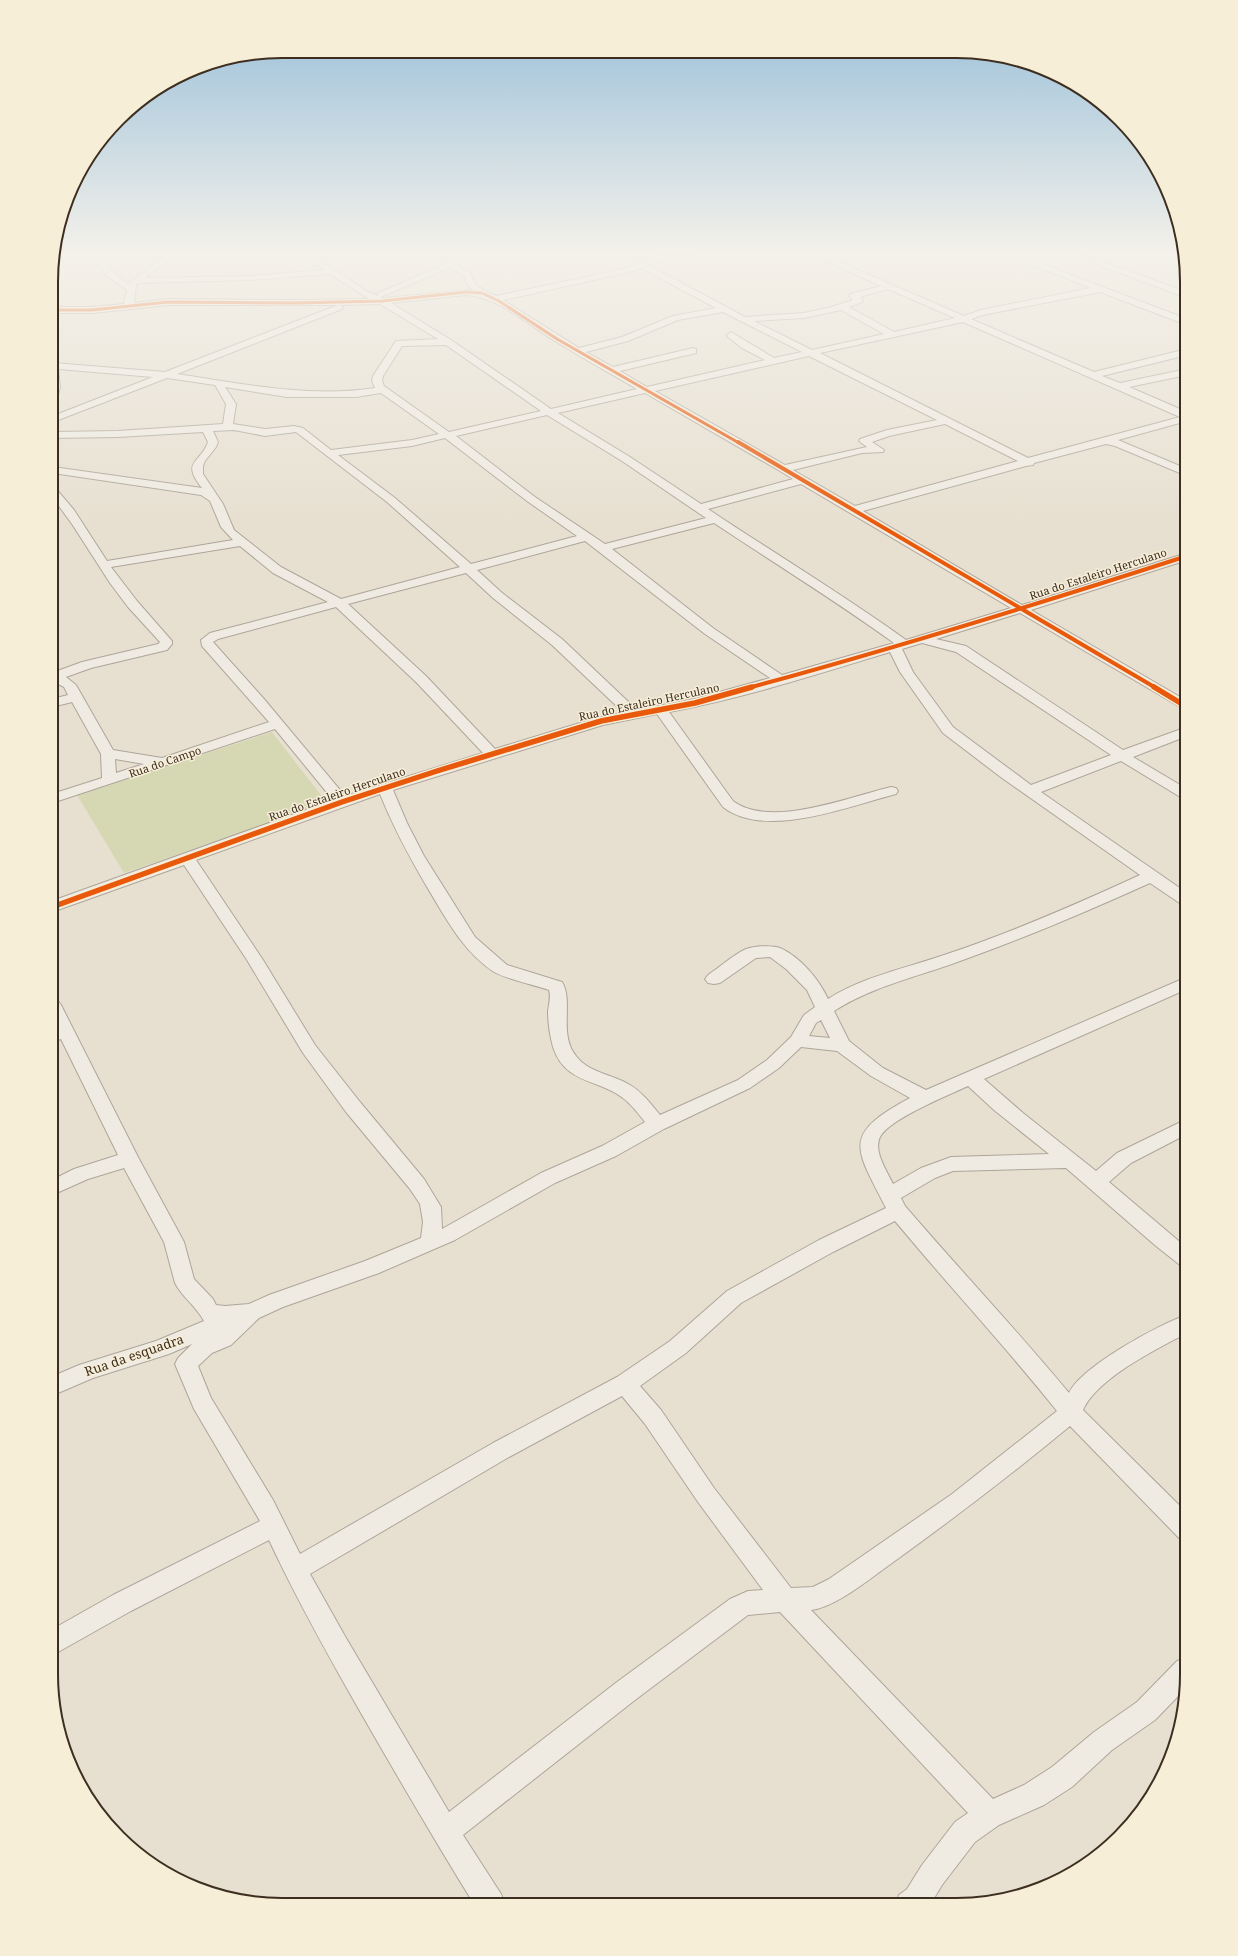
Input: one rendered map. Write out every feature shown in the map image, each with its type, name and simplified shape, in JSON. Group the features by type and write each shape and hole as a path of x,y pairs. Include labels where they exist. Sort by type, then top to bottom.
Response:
{"street":[{"path":"58,417 168,375 239,345"},
{"path":"398,345 378,376 377,381 382,390 448,436 531,499 603,548 709,631 781,680"},
{"path":"452,345 489,372 549,412 626,459 698,508 844,601 899,646 907,672 948,730 1030,791 1180,896"},
{"path":"569,345 784,469 1180,703"},
{"path":"579,351 601,345"},
{"path":"744,345 773,361"},
{"path":"796,345 1029,463"},
{"path":"328,453 401,445 448,436 842,345"},
{"path":"1024,345 1120,386 1180,414"},
{"path":"612,370 693,351"},
{"path":"1094,375 1180,354"},
{"path":"58,367 168,375 293,394 356,394 382,390"},
{"path":"1120,386 1180,373"},
{"path":"218,383 231,404 228,427"},
{"path":"853,510 1029,463 1102,440 1117,440 1180,419"},
{"path":"784,469 858,451 879,450 864,441 887,433 946,421"},
{"path":"58,435 118,434 228,427 238,427 268,433 298,430 391,500 503,600 557,642 634,714"},
{"path":"205,428 213,436 214,441 211,448 198,463 197,470 200,479 208,488 209,493 218,502 226,528 241,542 277,570 338,602 420,679 492,754"},
{"path":"1117,440 1180,470"},
{"path":"58,470 72,471 89,476 209,493"},
{"path":"698,508 802,480"},
{"path":"58,497 69,509 114,580 134,606 166,641 165,645 88,665 58,675"},
{"path":"603,548 715,519"},
{"path":"342,802 245,684 207,643 207,640 225,632 470,569 586,537"},
{"path":"105,565 241,542"},
{"name":"Rua do Estaleiro Herculano","path":"58,905 342,802 492,754 601,721 722,697 1022,609 1180,558"},
{"path":"952,629 961,649"},
{"path":"920,639 961,649 1122,756 1180,791"},
{"path":"58,679 69,685 108,754 109,781"},
{"path":"58,702 76,697"},
{"path":"661,710 728,804 742,814 780,817 796,816 891,791"},
{"name":"Rua do Campo","path":"58,797 277,724"},
{"path":"1030,791 1180,734"},
{"path":"108,754 166,762"},
{"path":"385,788 399,823 416,856 460,929 469,941 501,969 556,986 559,993 557,1013 562,1045 571,1062 590,1076 616,1085 631,1094 658,1124"},
{"path":"187,858 255,960 310,1049 353,1107 417,1184 428,1201 431,1207 433,1222 431,1243"},
{"path":"217,1325 276,1301 372,1267 431,1243 448,1235 548,1178 609,1151 658,1124 744,1084 773,1064 797,1041 810,1019 824,1009 865,986 950,959 1029,930 1073,912 1152,876"},
{"path":"714,979 752,953 774,952 792,964 814,987 842,1045 877,1072 925,1098"},
{"path":"1180,985 925,1098 882,1123 871,1135 869,1147 873,1164 893,1203 957,1281 1033,1365 1071,1412 1180,1524"},
{"path":"59,1033 167,1228 174,1242 185,1283 217,1325"},
{"path":"797,1041 842,1045"},
{"path":"970,1077 999,1104 1096,1182 1140,1221 1180,1253"},
{"path":"1096,1182 1124,1158 1180,1130"},
{"path":"58,1185 81,1174 129,1159"},
{"path":"296,1570 501,1450 625,1384 678,1348 734,1297 826,1246 893,1203 928,1173 951,1164 1069,1161"},
{"path":"252,1312 225,1315 217,1325 204,1347 186,1364 202,1402 265,1507 273,1526 337,1647 445,1832 486,1898"},
{"name":"Rua da esquadra","path":"58,1384 87,1371 161,1348 217,1325"},
{"path":"445,1832 626,1691 739,1607 748,1603 815,1598 838,1587 960,1501 1071,1412 1078,1396 1103,1372 1136,1349 1180,1327"},
{"path":"625,1384 653,1417 706,1495 786,1601 989,1815"},
{"path":"58,1640 122,1603 273,1526"},
{"path":"918,1898 940,1865 966,1832 989,1815 1034,1795 1062,1777 1103,1741 1118,1732 1146,1711 1180,1676"}],"green space":[{"path":"272,732 327,803 124,873 77,795"}],"cycle path":[{"path":"568,345 784,469 1180,703"},
{"path":"58,905 342,802 437,771 601,721 695,703 845,662 1021,609 1180,558"}]}
